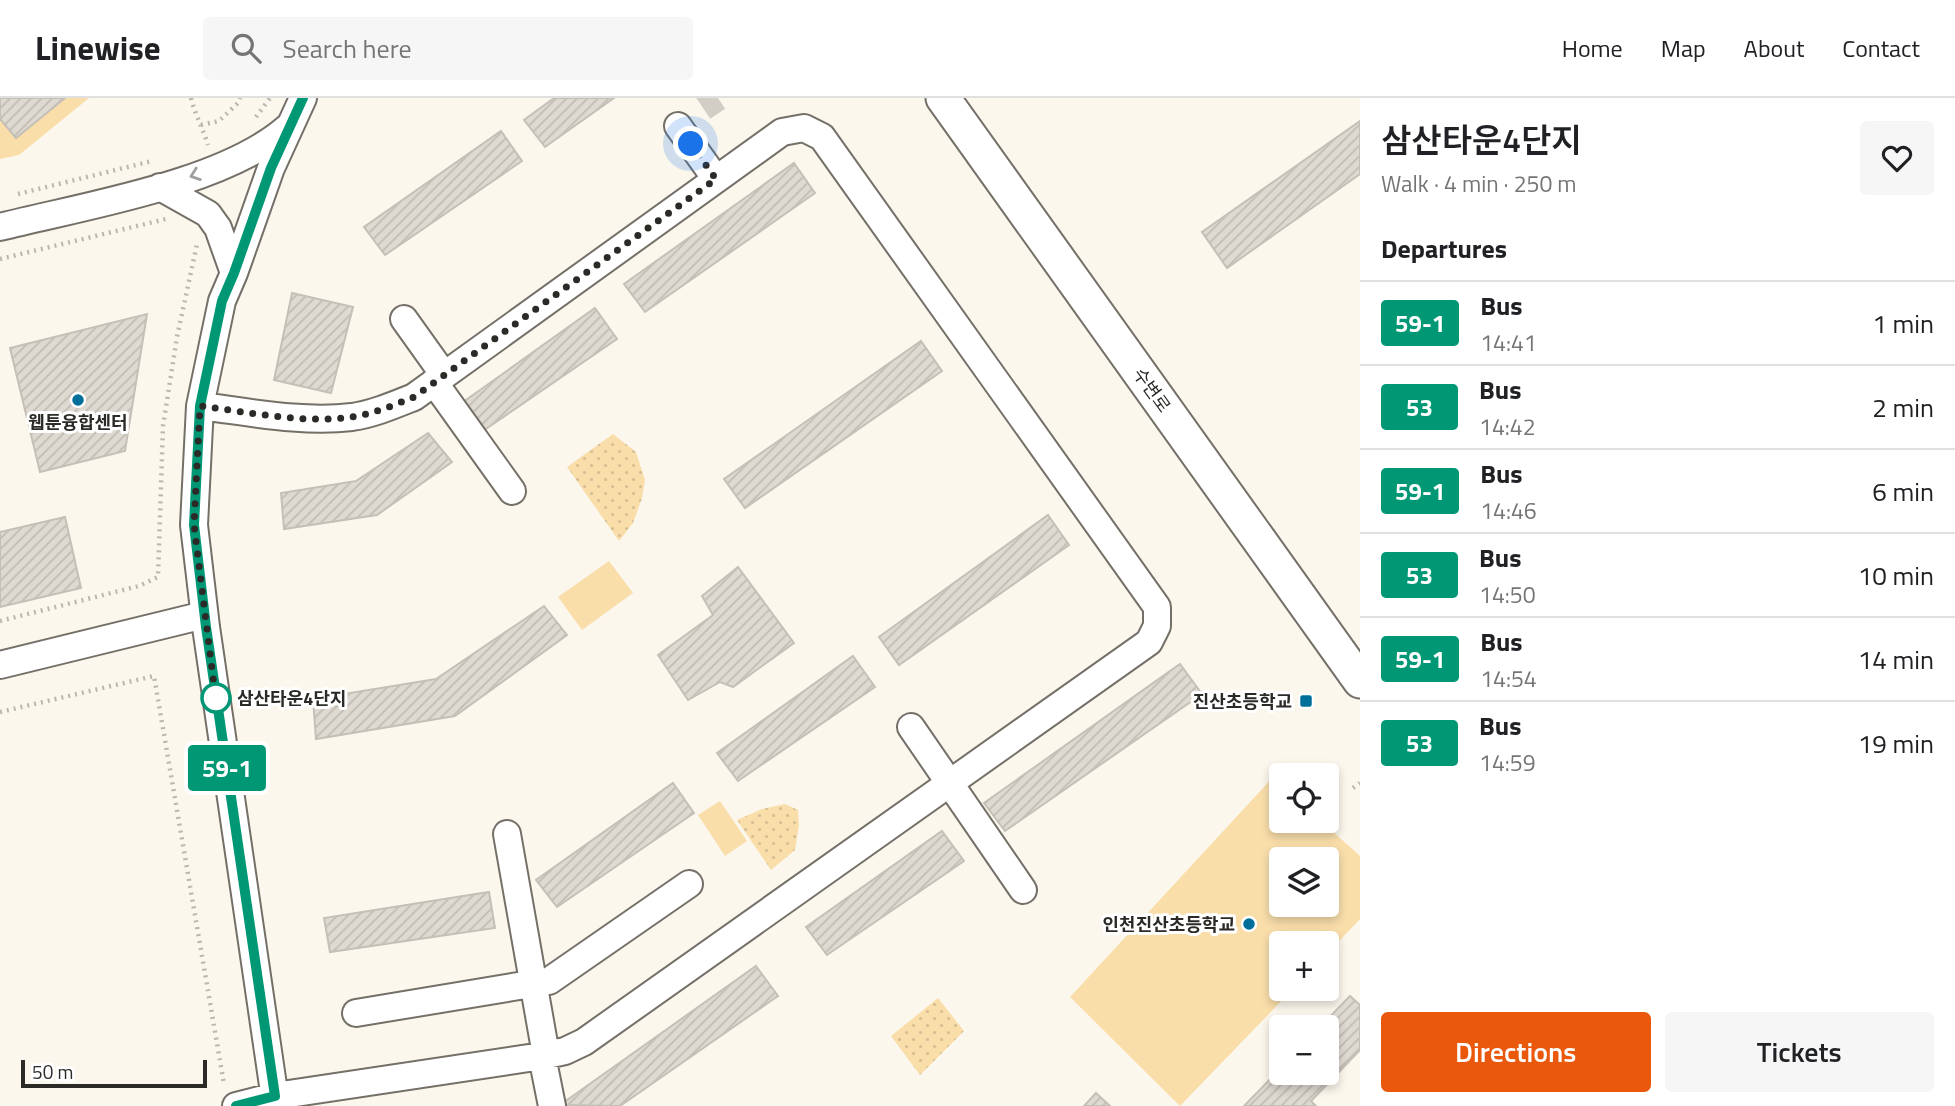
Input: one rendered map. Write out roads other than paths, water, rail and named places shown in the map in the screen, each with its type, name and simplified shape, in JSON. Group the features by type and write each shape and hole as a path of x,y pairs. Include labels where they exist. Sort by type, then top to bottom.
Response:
{"main road":[{"name":"수변로","path":"943,98 1360,681"}],"street":[{"path":"276,1101 204,614 194,525 200,406 222,301 271,168 303,98"},
{"path":"0,227 160,187 230,162 269,144 290,125"},
{"path":"678,126 716,179"},
{"path":"200,406 316,419 353,417 414,397 782,132 804,128 822,137 1157,607 1157,626 1149,642 584,1042 565,1051 544,1056 276,1101 231,1099"},
{"path":"160,187 208,214 218,228 234,273"},
{"path":"404,319 512,491"},
{"path":"0,665 204,614"},
{"path":"911,727 1023,890"},
{"path":"507,834 552,1106"},
{"path":"356,1013 549,981 689,884"}],"tunnel":[{"path":"703,108 718,98"}],"place":[{"name":"웹툰융합센터","path":"78,400"},
{"name":"삼산타운4단지","path":"216,698"},
{"name":"진산초등학교","path":"1306,701"},
{"name":"인천진산초등학교","path":"1249,924"}]}
